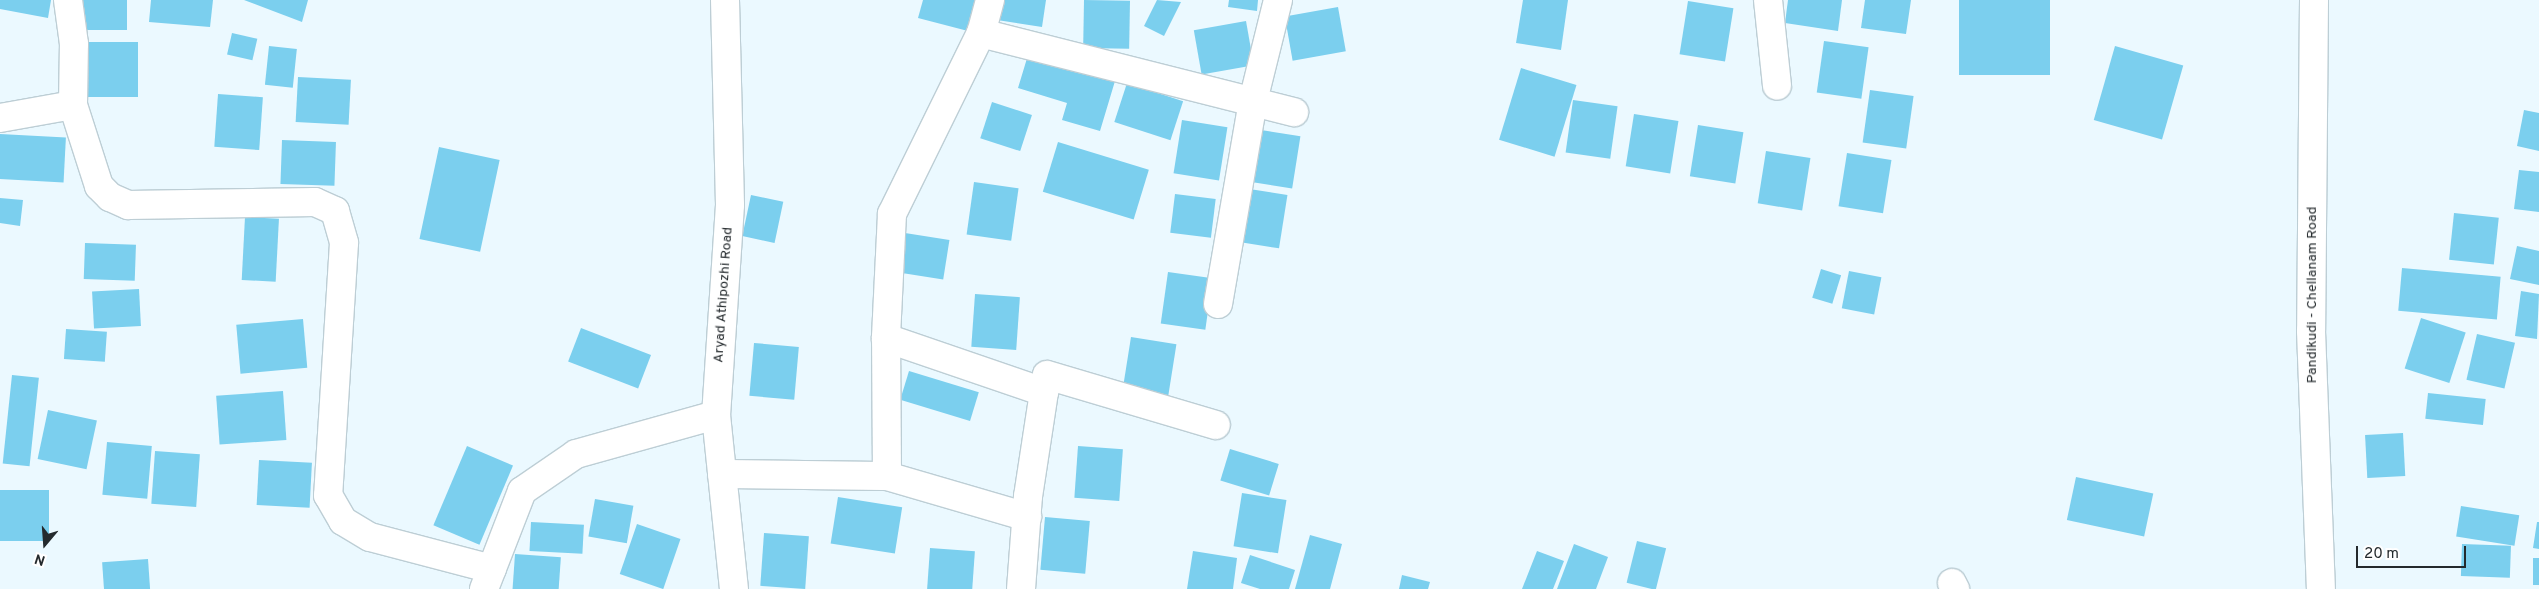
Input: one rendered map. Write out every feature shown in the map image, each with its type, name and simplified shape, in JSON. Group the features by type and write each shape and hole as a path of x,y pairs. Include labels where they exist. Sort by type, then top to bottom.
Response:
{"street":[{"path":"68,0 74,44 73,106 99,186 110,198 128,205 315,202 335,211 344,243 328,495 343,521 370,537 488,579 522,491 576,454 716,415"},
{"name":"Aryad Athipozhi Road","path":"725,0 730,205 716,415 734,589"},
{"path":"887,476 886,338 892,214 981,33 990,0"},
{"path":"1218,304 1253,101 1278,0"},
{"path":"1768,0 1777,86"},
{"name":"Pandikudi - Chellanam Road","path":"2314,0 2311,331 2320,589"},
{"path":"981,33 1294,112"},
{"path":"0,118 73,106"},
{"path":"886,338 1044,392"},
{"path":"1021,589 1027,517 1047,375 1216,425"},
{"path":"722,474 887,476 1027,517"}],"building":[{"path":"0,0 51,0 48,18 0,9"},
{"path":"83,0 127,0 127,30 83,30"},
{"path":"151,0 213,0 210,27 149,22"},
{"path":"244,0 308,0 302,22"},
{"path":"923,0 976,0 968,31 918,18"},
{"path":"1000,0 1046,0 1042,27 997,20"},
{"path":"1084,0 1130,1 1129,49 1083,48"},
{"path":"1157,0 1181,2 1164,36 1144,26"},
{"path":"1229,0 1258,0 1257,11 1228,7"},
{"path":"1523,0 1568,0 1561,50 1516,43"},
{"path":"1788,0 1842,0 1838,31 1785,23"},
{"path":"1865,0 1911,0 1906,34 1861,28"},
{"path":"1959,0 2050,0 2050,75 1959,75"},
{"path":"1688,1 1733,8 1725,62 1680,54"},
{"path":"1338,7 1346,51 1293,61 1285,16"},
{"path":"1246,21 1254,65 1202,75 1194,30"},
{"path":"232,33 257,39 252,60 227,54"},
{"path":"1824,41 1869,47 1861,99 1817,92"},
{"path":"87,42 138,42 138,97 87,97"},
{"path":"269,46 297,49 293,88 265,85"},
{"path":"2115,46 2183,66 2162,140 2094,120"},
{"path":"1028,55 1115,81 1100,131 1062,120 1067,103 1018,88"},
{"path":"1521,68 1576,85 1555,157 1499,140"},
{"path":"298,77 351,80 349,125 296,122"},
{"path":"1127,83 1183,101 1170,140 1114,122"},
{"path":"1870,90 1914,96 1906,149 1863,142"},
{"path":"218,94 263,97 259,150 214,147"},
{"path":"1573,100 1618,106 1610,159 1566,152"},
{"path":"992,102 1032,115 1020,151 980,138"},
{"path":"2524,110 2539,113 2539,151 2517,146"},
{"path":"1634,114 1678,121 1670,173 1626,166"},
{"path":"1182,120 1227,127 1219,181 1174,173"},
{"path":"1698,125 1743,132 1735,184 1690,176"},
{"path":"1255,129 1300,136 1292,189 1247,181"},
{"path":"0,134 66,137 64,182 0,179"},
{"path":"282,140 336,142 334,186 280,184"},
{"path":"1058,142 1149,170 1134,220 1043,192"},
{"path":"439,147 500,160 480,252 419,239"},
{"path":"1766,151 1810,158 1802,210 1758,203"},
{"path":"1847,153 1891,160 1883,213 1839,206"},
{"path":"2519,170 2539,172 2539,212 2514,209"},
{"path":"974,182 1019,188 1011,241 967,234"},
{"path":"1243,188 1287,195 1279,248 1235,241"},
{"path":"1175,194 1216,199 1211,238 1170,233"},
{"path":"751,195 783,202 775,243 742,236"},
{"path":"0,198 23,200 20,226 0,223"},
{"path":"2454,213 2499,218 2494,264 2449,260"},
{"path":"245,217 279,219 276,282 242,280"},
{"path":"905,233 949,240 943,280 899,273"},
{"path":"85,243 136,245 135,281 84,279"},
{"path":"2517,246 2539,251 2539,285 2510,279"},
{"path":"2402,268 2501,277 2497,319 2398,311"},
{"path":"1821,269 1841,275 1832,304 1812,298"},
{"path":"1849,271 1881,277 1874,315 1842,308"},
{"path":"1168,272 1213,278 1205,330 1161,323"},
{"path":"139,289 141,326 94,328 92,291"},
{"path":"2521,291 2539,294 2537,339 2515,336"},
{"path":"975,294 1020,297 1016,350 971,347"},
{"path":"2421,318 2466,333 2449,383 2405,368"},
{"path":"303,319 307,368 241,374 236,325"},
{"path":"581,328 651,355 638,388 568,362"},
{"path":"66,329 107,332 105,362 64,359"},
{"path":"2477,334 2515,343 2504,389 2466,380"},
{"path":"1131,337 1176,344 1168,396 1123,388"},
{"path":"754,343 799,347 794,400 749,396"},
{"path":"909,371 979,392 970,421 900,400"},
{"path":"12,375 39,378 30,466 3,464"},
{"path":"283,391 286,440 220,445 216,396"},
{"path":"2428,393 2486,399 2483,425 2425,419"},
{"path":"48,410 97,420 87,469 38,459"},
{"path":"2403,433 2405,476 2367,478 2365,435"},
{"path":"107,442 152,446 147,499 102,495"},
{"path":"467,446 513,466 479,545 433,525"},
{"path":"1078,446 1123,449 1119,501 1074,498"},
{"path":"1230,449 1279,464 1269,495 1220,481"},
{"path":"155,451 200,454 196,507 151,504"},
{"path":"259,460 312,463 310,508 257,505"},
{"path":"2076,477 2153,493 2144,536 2067,520"},
{"path":"0,490 49,490 49,541 0,541"},
{"path":"1242,493 1286,500 1278,553 1234,546"},
{"path":"838,497 902,507 895,554 831,543"},
{"path":"595,499 633,506 627,543 588,536"},
{"path":"2461,506 2519,515 2514,546 2456,537"},
{"path":"1045,517 1090,521 1085,574 1040,570"},
{"path":"531,522 584,525 582,554 529,551"},
{"path":"2537,522 2539,522 2539,549 2533,548"},
{"path":"637,524 680,539 663,589 620,574"},
{"path":"764,533 809,536 805,589 760,586"},
{"path":"1310,535 1342,544 1330,589 1295,589"},
{"path":"1637,541 1666,548 1656,589 1627,583"},
{"path":"1574,544 1608,557 1596,589 1557,589"},
{"path":"2462,544 2511,546 2510,578 2461,576"},
{"path":"930,548 975,551 972,589 927,589"},
{"path":"1193,551 1237,558 1233,589 1187,589"},
{"path":"1537,551 1564,561 1553,589 1522,589"},
{"path":"515,554 561,557 559,589 513,589"},
{"path":"1250,555 1295,570 1289,589 1260,589 1241,583"},
{"path":"2533,558 2539,558 2539,585 2533,585"},
{"path":"148,559 150,589 104,589 102,562"},
{"path":"1402,575 1430,582 1428,589 1399,589"}]}
